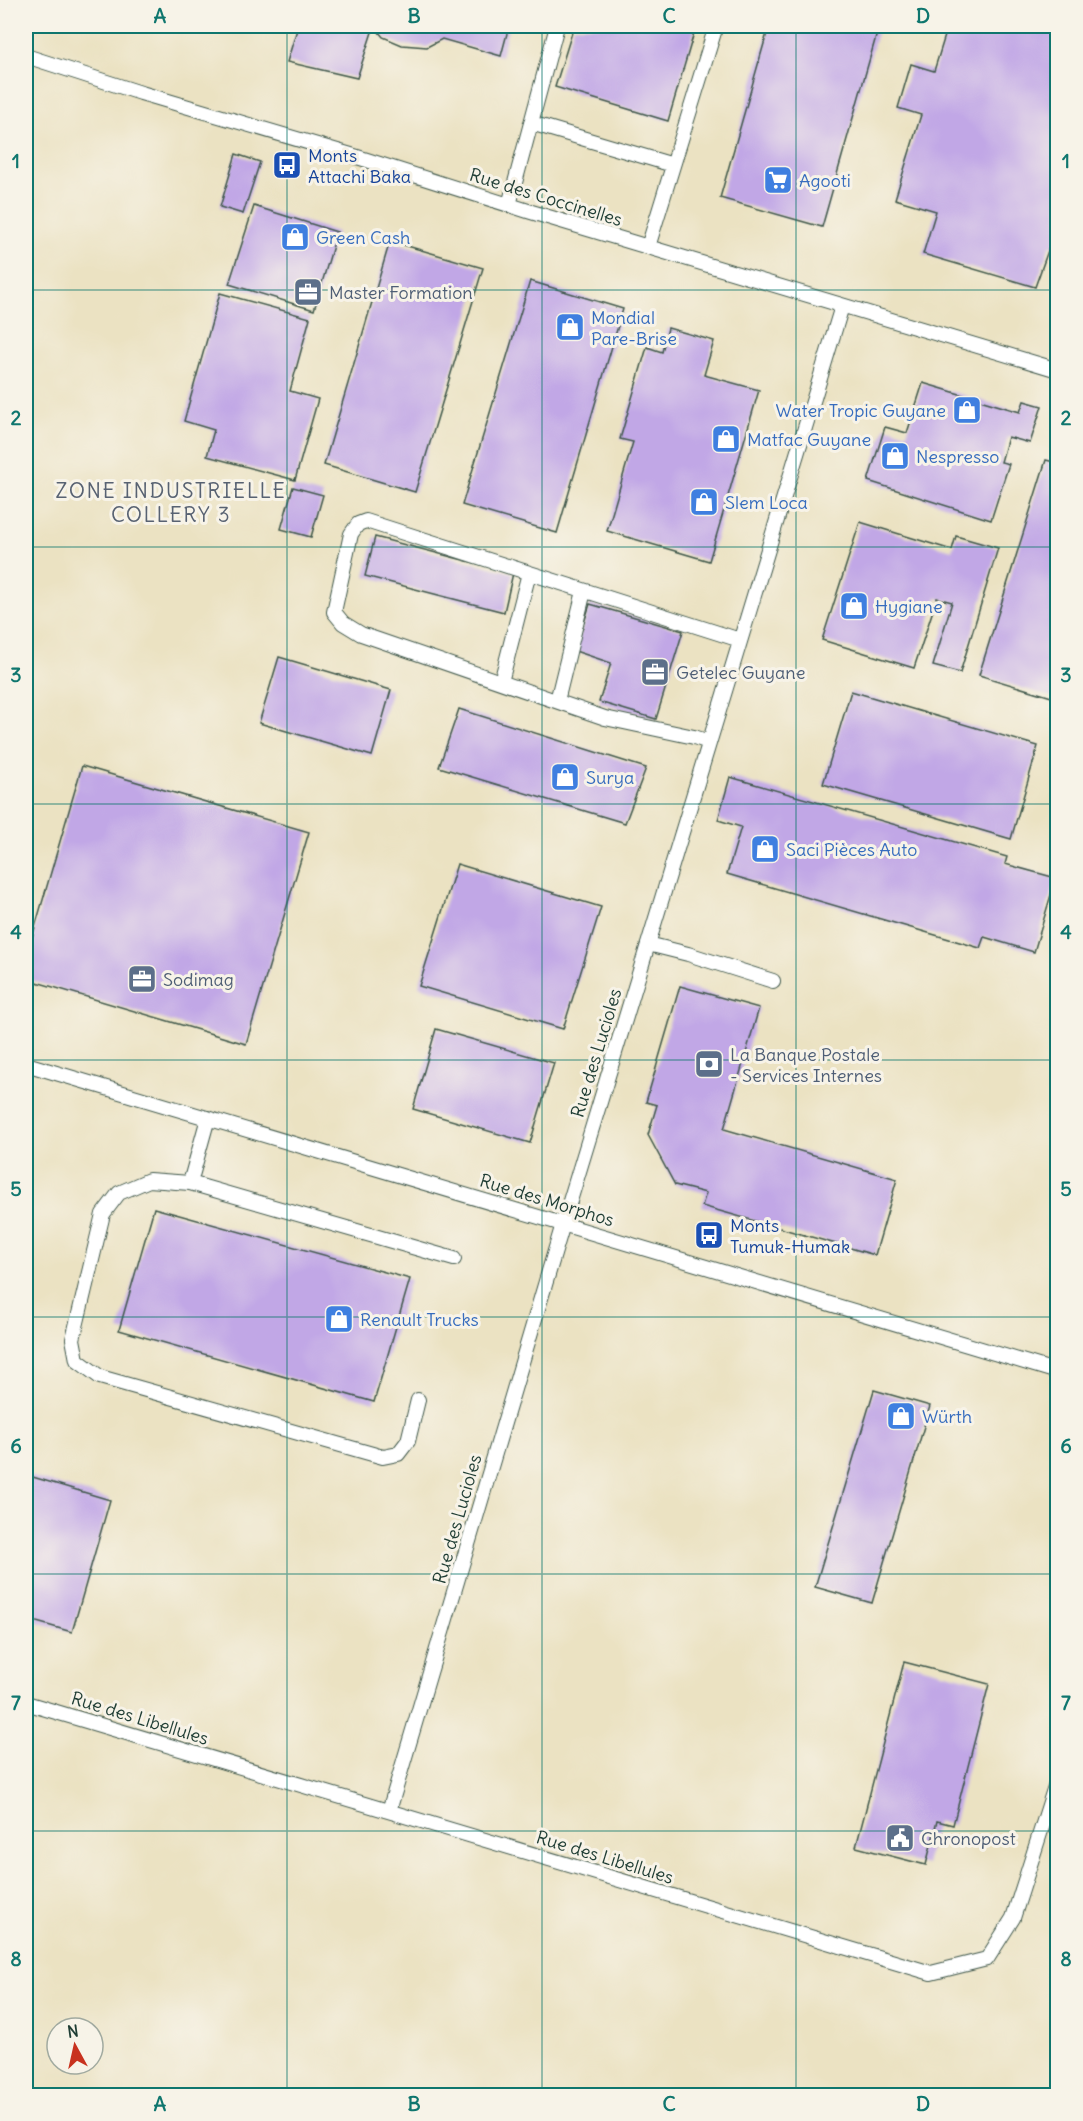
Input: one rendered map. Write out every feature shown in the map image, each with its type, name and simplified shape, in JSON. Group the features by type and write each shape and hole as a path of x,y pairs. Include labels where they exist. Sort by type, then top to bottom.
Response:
{"lane":[{"path":"509,205 557,26"},
{"path":"648,247 716,26"},
{"name":"Rue des Coccinelles","path":"26,56 141,93 351,154 509,205 1058,370"},
{"path":"531,123 673,165"},
{"name":"Rue des Lucioles","path":"389,1812 563,1224 842,306"},
{"path":"709,742 605,718 361,634 343,623 334,612 351,534 358,524 366,521 740,640"},
{"path":"501,682 529,573"},
{"path":"557,701 584,591"},
{"path":"648,944 773,981"},
{"name":"Rue des Morphos","path":"26,1064 1058,1372"},
{"path":"190,1183 208,1118"},
{"path":"418,1400 408,1441 398,1454 383,1457 100,1377 77,1360 73,1339 103,1215 119,1193 149,1180 190,1183 454,1259"},
{"name":"Rue des Libellules","path":"26,1702 931,1973 987,1959 1013,1918 1058,1777"}],"building":[{"path":"298,26 374,26 357,78 287,62"},
{"path":"374,26 509,26 501,56 442,39 427,47 402,45 383,37"},
{"path":"574,26 696,26 668,121 555,87"},
{"path":"769,26 879,26 822,227 720,198"},
{"path":"948,26 1058,26 1058,247 1050,245 1035,287 923,254 936,211 895,199 921,115 898,108 911,64 934,71"},
{"path":"236,154 260,162 243,214 220,207"},
{"path":"254,206 337,232 314,310 229,284"},
{"path":"390,241 483,268 415,492 324,465"},
{"path":"530,281 623,309 557,533 462,505"},
{"path":"220,293 310,318 290,391 318,399 295,480 207,456 214,430 184,421"},
{"path":"668,328 714,341 704,375 759,390 709,561 607,531 633,442 620,439 647,347 662,352"},
{"path":"923,383 1020,412 1024,401 1042,406 1030,443 1008,437 1001,462 1009,464 991,520 868,481 885,427 907,433"},
{"path":"1046,460 1058,463 1058,699 979,675"},
{"path":"293,487 323,495 311,537 281,529"},
{"path":"860,522 952,550 956,536 998,548 960,673 933,666 952,602 937,598 914,668 822,640"},
{"path":"375,537 513,573 504,612 365,576"},
{"path":"590,604 683,631 656,719 599,702 611,663 575,651"},
{"path":"279,657 391,690 372,756 259,723"},
{"path":"851,691 1038,746 1011,839 823,784"},
{"path":"459,709 646,768 625,823 439,767"},
{"path":"82,766 309,832 246,1044 26,979 26,958"},
{"path":"730,777 1007,857 1005,864 1056,878 1034,952 984,937 980,948 727,874 741,827 718,820"},
{"path":"457,864 601,907 563,1029 419,986"},
{"path":"680,986 759,1008 724,1129 897,1179 875,1255 702,1206 706,1193 675,1185 648,1135 657,1105 646,1102"},
{"path":"436,1029 554,1063 530,1143 413,1109"},
{"path":"154,1208 410,1279 374,1402 119,1330"},
{"path":"874,1390 930,1406 872,1603 815,1587"},
{"path":"26,1475 110,1500 72,1632 26,1619"},
{"path":"904,1662 989,1684 953,1825 937,1821 926,1865 856,1847"}],"place":[{"name":"Monts Attachi Baka","path":"287,165"},
{"name":"Agooti","path":"778,180"},
{"name":"Green Cash","path":"295,237"},
{"name":"Master Formation","path":"308,292"},
{"name":"Mondial Pare-Brise","path":"570,327"},
{"name":"Water Tropic Guyane","path":"967,410"},
{"name":"Matfac Guyane","path":"726,439"},
{"name":"Nespresso","path":"895,456"},
{"name":"Slem Loca","path":"704,502"},
{"name":"Hygiane","path":"854,606"},
{"name":"Getelec Guyane","path":"655,672"},
{"name":"Surya","path":"565,777"},
{"name":"Saci Pièces Auto","path":"765,849"},
{"name":"Sodimag","path":"142,979"},
{"name":"La Banque Postale - Services Internes","path":"709,1064"},
{"name":"Monts Tumuk-Humak","path":"709,1235"},
{"name":"Renault Trucks","path":"339,1319"},
{"name":"Würth","path":"901,1416"},
{"name":"Chronopost","path":"900,1838"}],"district":[{"name":"ZONE INDUSTRIELLE COLLERY 3","path":"171,502"}]}
